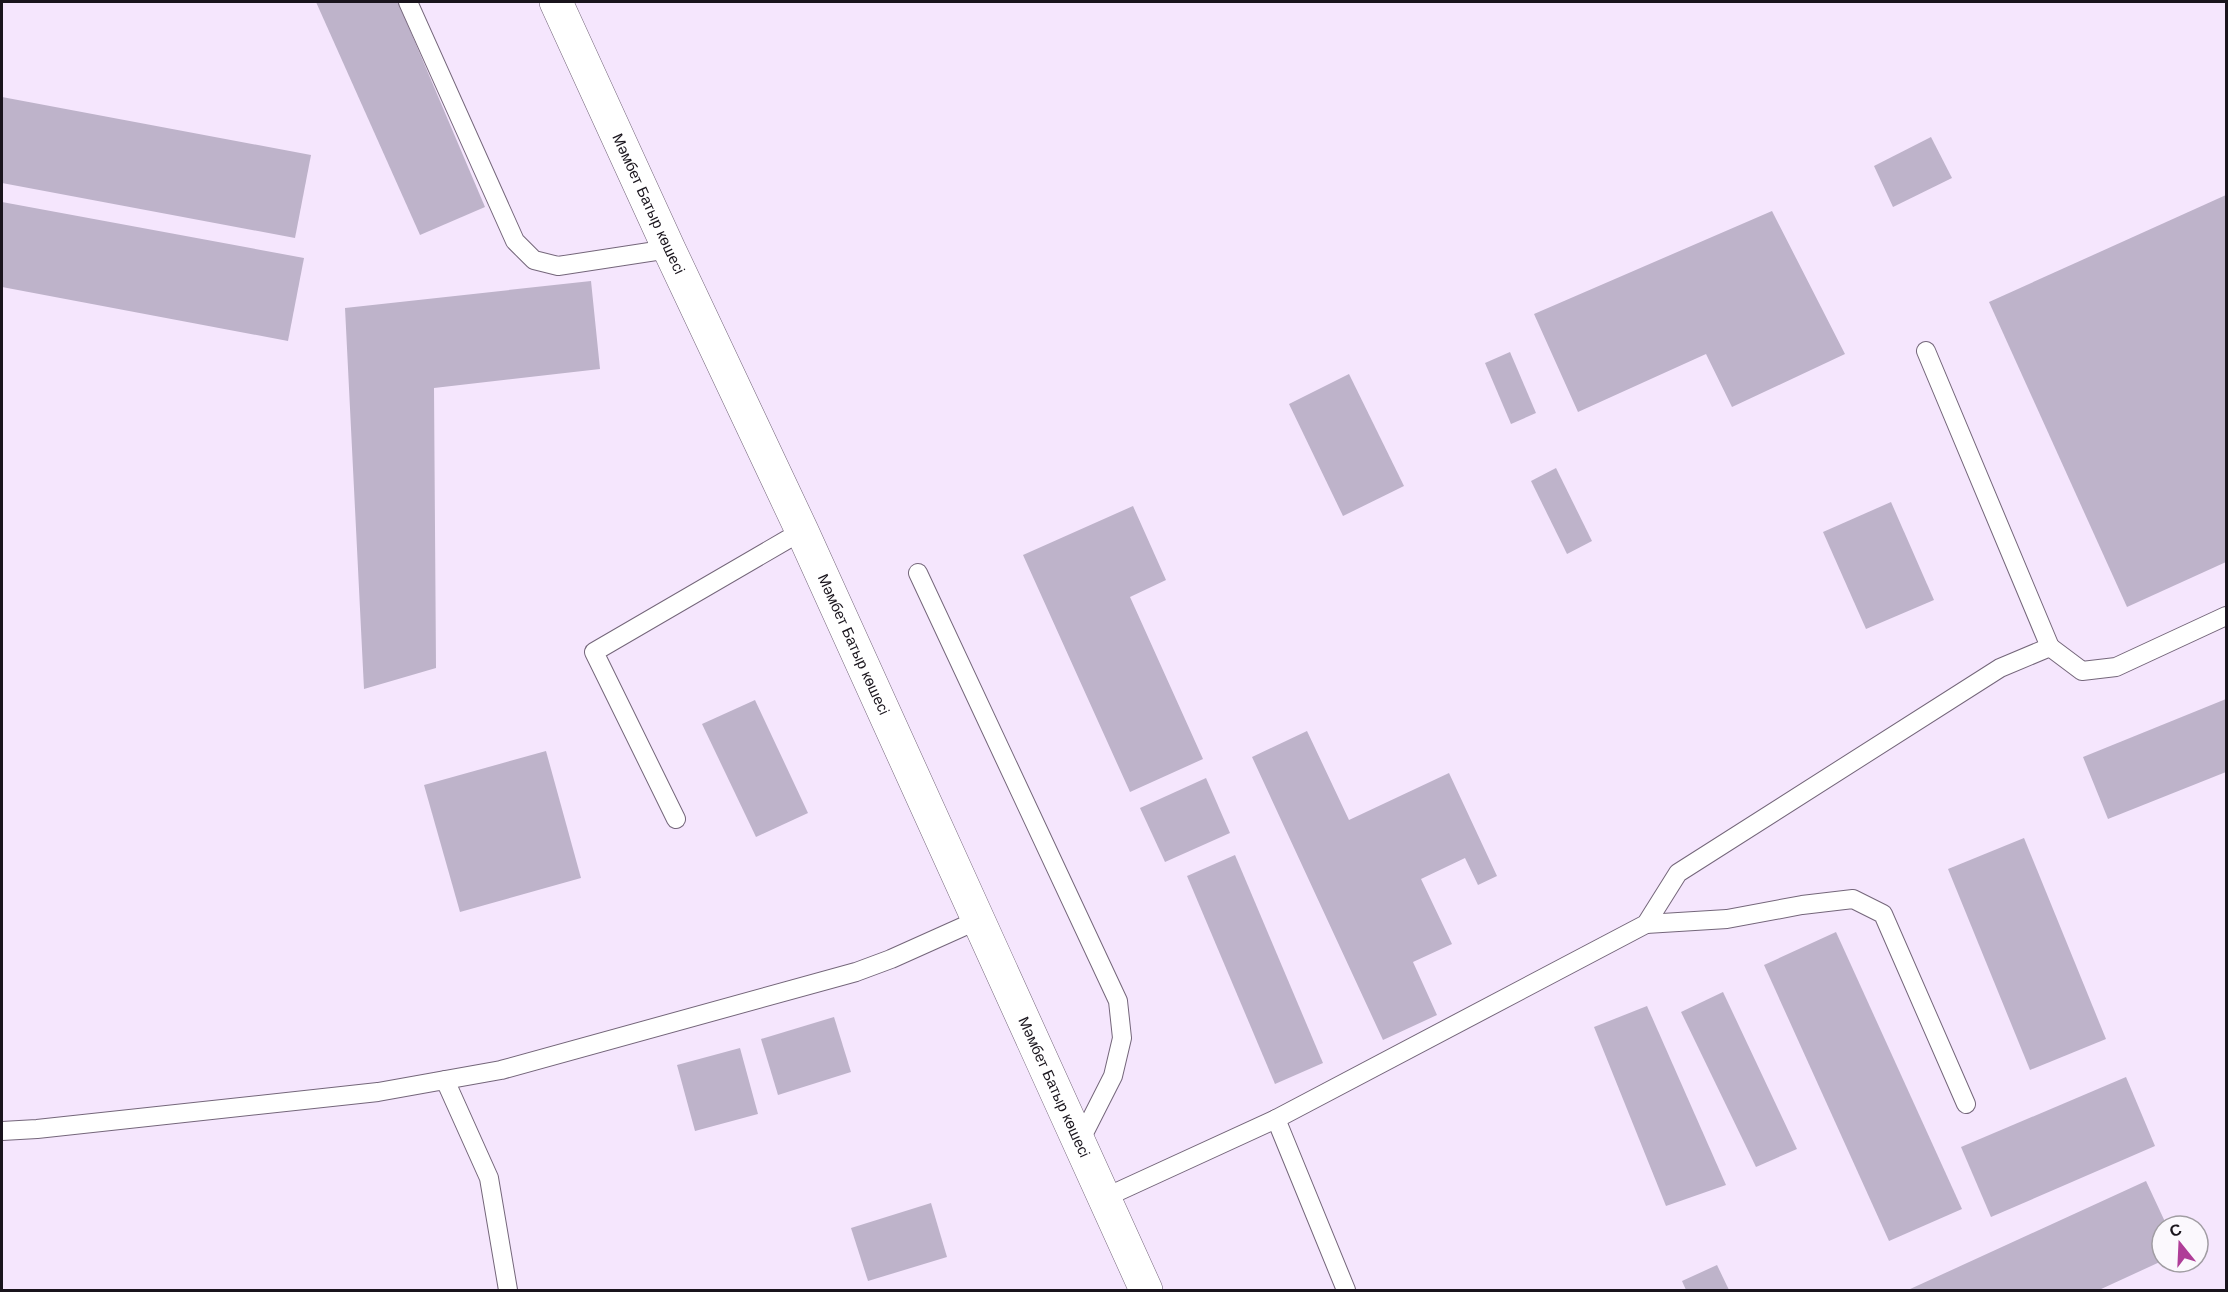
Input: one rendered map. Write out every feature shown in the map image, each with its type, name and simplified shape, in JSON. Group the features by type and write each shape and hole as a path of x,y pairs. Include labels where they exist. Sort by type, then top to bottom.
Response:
{"main road":[{"name":"Мәмбет Батыр көшесі","path":"556,2 802,531 1146,1290"}],"lane":[{"path":"408,2 515,241 534,260 558,266 669,249"},
{"path":"1926,351 2050,647 2082,671 2116,667 2226,616"},
{"path":"676,819 594,652 802,531"},
{"path":"918,573 1118,1001 1122,1038 1113,1076 1079,1143"},
{"path":"1646,924 1678,873 2000,668 2050,647"},
{"path":"1104,1198 1276,1119 1646,924 1727,919 1802,905 1853,899 1882,914 1966,1104"},
{"path":"2,1131 378,1092 501,1070 856,972 978,920"},
{"path":"446,1080 489,1178 508,1290"},
{"path":"1276,1119 1346,1290"}],"building":[{"path":"316,2 398,2 485,207 420,235"},
{"path":"2,97 311,155 295,238 2,183"},
{"path":"1931,137 1952,178 1893,207 1874,166"},
{"path":"2226,195 2226,562 2127,607 1989,302"},
{"path":"2,202 304,258 288,341 2,287"},
{"path":"1772,211 1845,354 1732,407 1706,354 1578,412 1534,314"},
{"path":"591,281 600,369 434,388 436,668 364,689 345,308"},
{"path":"1510,352 1536,413 1511,424 1485,363"},
{"path":"1349,374 1404,486 1343,516 1289,404"},
{"path":"1556,468 1592,541 1567,554 1531,481"},
{"path":"1891,502 1934,600 1866,629 1823,532"},
{"path":"1133,506 1166,580 1130,597 1203,759 1130,792 1023,555"},
{"path":"2226,699 2226,772 2108,819 2083,757"},
{"path":"755,700 808,813 756,837 702,724"},
{"path":"1307,731 1349,820 1449,773 1497,876 1478,885 1465,858 1421,879 1452,944 1413,962 1437,1015 1383,1040 1252,757"},
{"path":"546,751 581,878 460,912 424,785"},
{"path":"1206,778 1230,833 1165,862 1140,808"},
{"path":"2024,838 2106,1039 2030,1070 1948,869"},
{"path":"1235,855 1323,1063 1275,1084 1187,876"},
{"path":"1836,932 1962,1209 1889,1241 1764,965"},
{"path":"1723,992 1797,1149 1756,1167 1681,1012"},
{"path":"1647,1006 1726,1185 1666,1206 1594,1027"},
{"path":"834,1017 851,1072 778,1095 761,1039"},
{"path":"740,1048 758,1114 695,1131 677,1065"},
{"path":"2126,1077 2155,1146 1991,1217 1961,1147"},
{"path":"2146,1181 2161,1214 2150,1214 2150,1267 2099,1290 1908,1290"},
{"path":"931,1203 947,1257 868,1281 851,1228"},
{"path":"1717,1265 1729,1290 1686,1290 1682,1281"}]}
